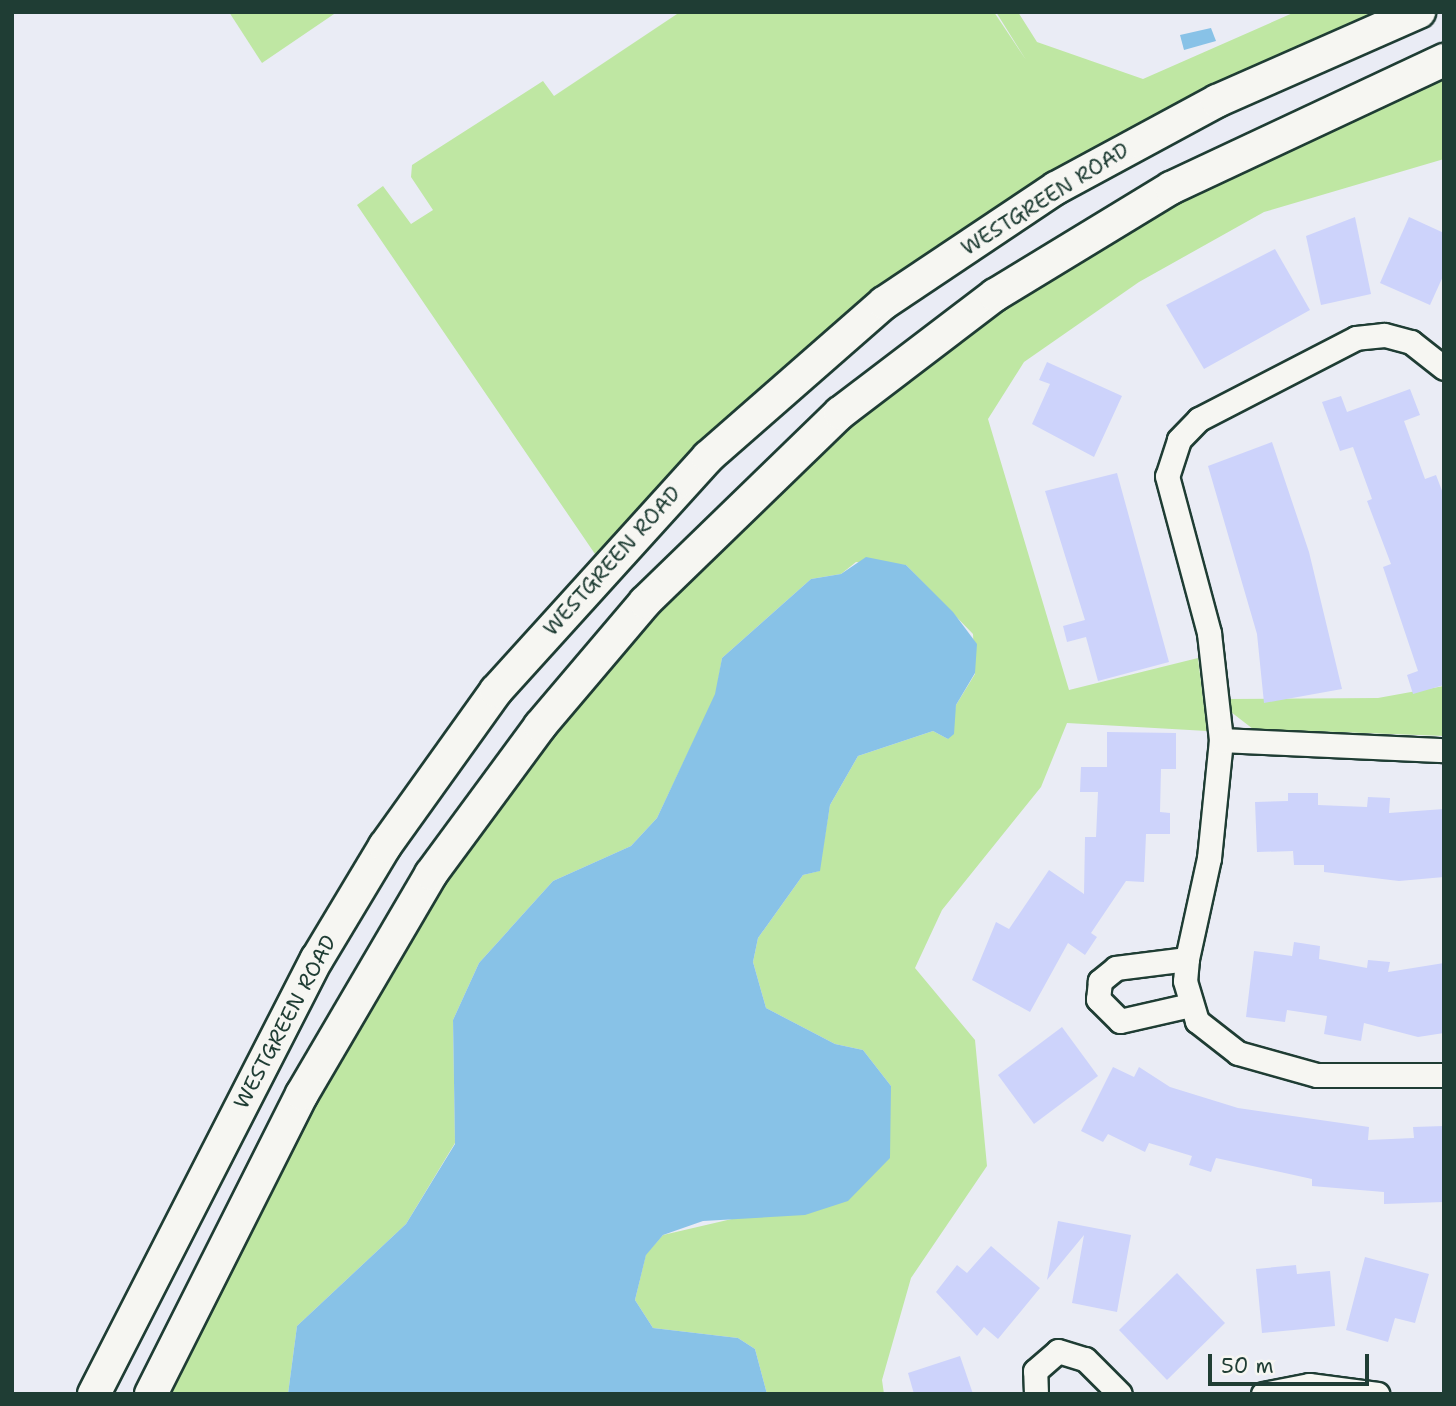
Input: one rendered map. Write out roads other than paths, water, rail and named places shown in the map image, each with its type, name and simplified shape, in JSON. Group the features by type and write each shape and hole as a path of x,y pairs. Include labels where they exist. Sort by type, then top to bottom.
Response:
{"street":[{"name":"WESTGREEN ROAD","path":"94,1394 317,959 385,846 496,691 699,466 884,303 1056,188 1217,101 1419,12"},
{"path":"151,1394 302,1094 430,874 540,726 654,593 840,413 995,295 1171,188 1444,60"},
{"path":"1444,368 1410,342 1384,335 1356,338 1286,370 1199,419 1171,460 1168,492 1209,633 1221,740 1209,858 1186,970 1190,1005 1210,1036 1255,1060 1317,1074 1444,1075"},
{"path":"1221,740 1444,750"},
{"path":"1186,970 1115,968 1100,981 1098,999 1120,1021 1190,1005"},
{"path":"1036,1394 1035,1371 1058,1351 1085,1359 1120,1394"},
{"path":"1269,1392 1308,1385 1377,1394"}],"water":[{"path":"1211,28 1216,41 1184,50 1180,35"},
{"path":"866,557 906,565 953,612 977,644 975,673 956,705 954,734 948,739 933,731 858,756 830,805 820,871 803,875 758,938 753,962 766,1008 835,1044 863,1050 891,1086 890,1158 848,1201 805,1215 703,1221 663,1235 646,1255 635,1300 653,1328 738,1338 755,1349 767,1394 288,1394 297,1326 406,1224 455,1144 453,1020 479,963 553,881 631,846 657,818 715,694 722,658 811,579 841,574"}]}
